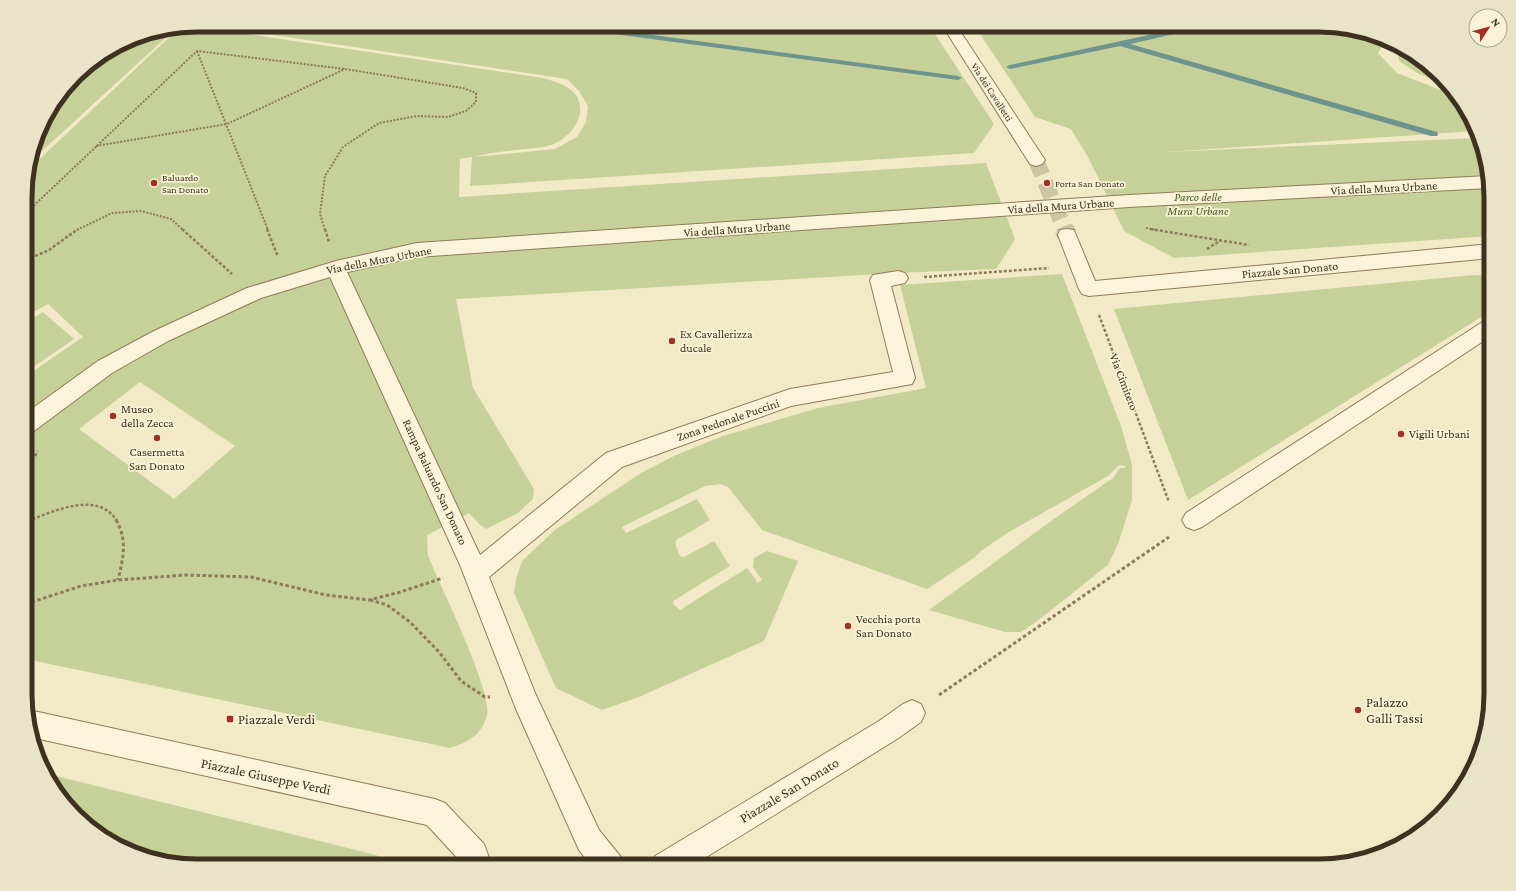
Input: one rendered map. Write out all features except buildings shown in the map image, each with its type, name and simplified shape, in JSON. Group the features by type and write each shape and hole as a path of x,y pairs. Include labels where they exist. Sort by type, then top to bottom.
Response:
{"street":[{"name":"Via dei Cavalletti","path":"954,32 1036,160"},
{"name":"Via della Mura Urbane","path":"32,421 105,367 160,336 254,293 336,268 417,250 1129,202 1484,182"},
{"path":"1067,235 1089,289"},
{"name":"Piazzale San Donato","path":"1089,289 1484,252"},
{"name":"Rampa Baluardo San Donato","path":"336,268 474,570 524,696"},
{"name":"Zona Pedonale Puccini","path":"474,570 614,460 790,398 905,378 880,280 898,278"},
{"path":"1194,520 1484,331"},
{"path":"524,696 589,840 604,859"},
{"name":"Piazzale San Donato","path":"677,859 888,730 912,713"},
{"name":"Piazzale Giuseppe Verdi","path":"35,725 435,813 474,854 475,859"}],"path":[{"path":"197,51 227,124 287,282"},
{"path":"32,207 197,51 345,69 463,88 476,93 476,102 466,111 448,117 417,116 379,123 343,147 325,176 320,214 336,268"},
{"path":"95,146 227,124 345,69"},
{"path":"1129,202 1139,227 1252,245"},
{"path":"32,258 50,250 79,228 112,213 141,211 171,220 254,293"},
{"path":"898,278 1080,266"},
{"name":"Via Cimitero","path":"1089,289 1171,508"},
{"path":"32,520 53,511 86,504 107,508 118,520 124,547 118,580"},
{"path":"912,713 1173,535"},
{"path":"369,600 474,570"},
{"path":"32,602 81,586 118,580 186,575 251,577 326,595 369,600 387,605 410,622 438,652 461,681 485,697 524,696"}],"green space":[{"path":"234,32 543,78 567,87 577,97 580,105 578,120 570,133 564,138 545,147 495,152 475,157 555,149 577,137 586,122 588,106 579,91 567,79 255,32 934,32 994,124 974,153 470,186 472,157 460,159 459,197 986,163 1015,239 996,269 896,273 456,299 473,388 534,489 533,499 518,513 486,529 469,513 427,535 428,556 464,637 482,684 487,703 487,715 482,728 473,737 463,743 450,748 32,660 32,372 83,337 48,304 32,313 32,187 36,163 173,34 176,33","holes":["140,382 235,446 174,499 79,429"]},
{"name":"Parco delle Mura Urbane","path":"979,32 1329,32 1351,35 1383,45 1378,53 1397,73 1446,92 1462,115 1470,131 1167,152 1473,138 1483,176 1484,236 1174,258 1124,231 1088,157 1071,129 1035,117"},
{"path":"169,34 38,155 49,124 54,115 80,80 97,66 124,49 144,41"},
{"path":"1398,52 1419,66 1437,81 1419,74 1399,61"},
{"path":"1062,274 1121,426 1132,465 1132,500 1118,544 1108,565 1036,622 1021,632 1005,632 929,610 1113,478 1120,468 1125,468 1125,466 1119,465 1108,476 1007,533 975,557 927,589 762,530 728,487 720,484 705,486 622,527 626,533 697,499 710,520 676,540 676,546 680,556 684,557 714,541 730,566 673,601 674,605 680,610 747,568 758,583 762,580 753,567 754,558 767,551 798,561 764,641 639,697 602,710 556,688 514,593 516,579 522,561 555,530 641,473 676,455 723,436 818,408 926,388 900,285"},
{"path":"1474,275 1484,276 1484,315 1188,500 1114,309"},
{"path":"43,312 74,339 32,368 32,319"},
{"path":"54,775 376,855 383,859 187,859 165,856 124,842 97,825 73,803"}],"waterway":[{"path":"614,32 958,78"},
{"path":"1010,67 1172,32"},
{"path":"1123,44 1434,134"}],"tunnel":[{"path":"1036,160 1065,230"},
{"path":"1064,229 1067,235"}],"place":[{"name":"Baluardo San Donato","path":"154,183"},
{"name":"Porta San Donato","path":"1047,183"},
{"name":"Ex Cavallerizza ducale","path":"672,341"},
{"name":"Museo della Zecca","path":"113,416"},
{"name":"Vigili Urbani","path":"1401,434"},
{"name":"Casermetta San Donato","path":"157,438"},
{"name":"Vecchia porta San Donato","path":"848,626"},
{"name":"Palazzo Galli Tassi","path":"1358,710"},
{"name":"Piazzale Verdi","path":"230,719"}]}
